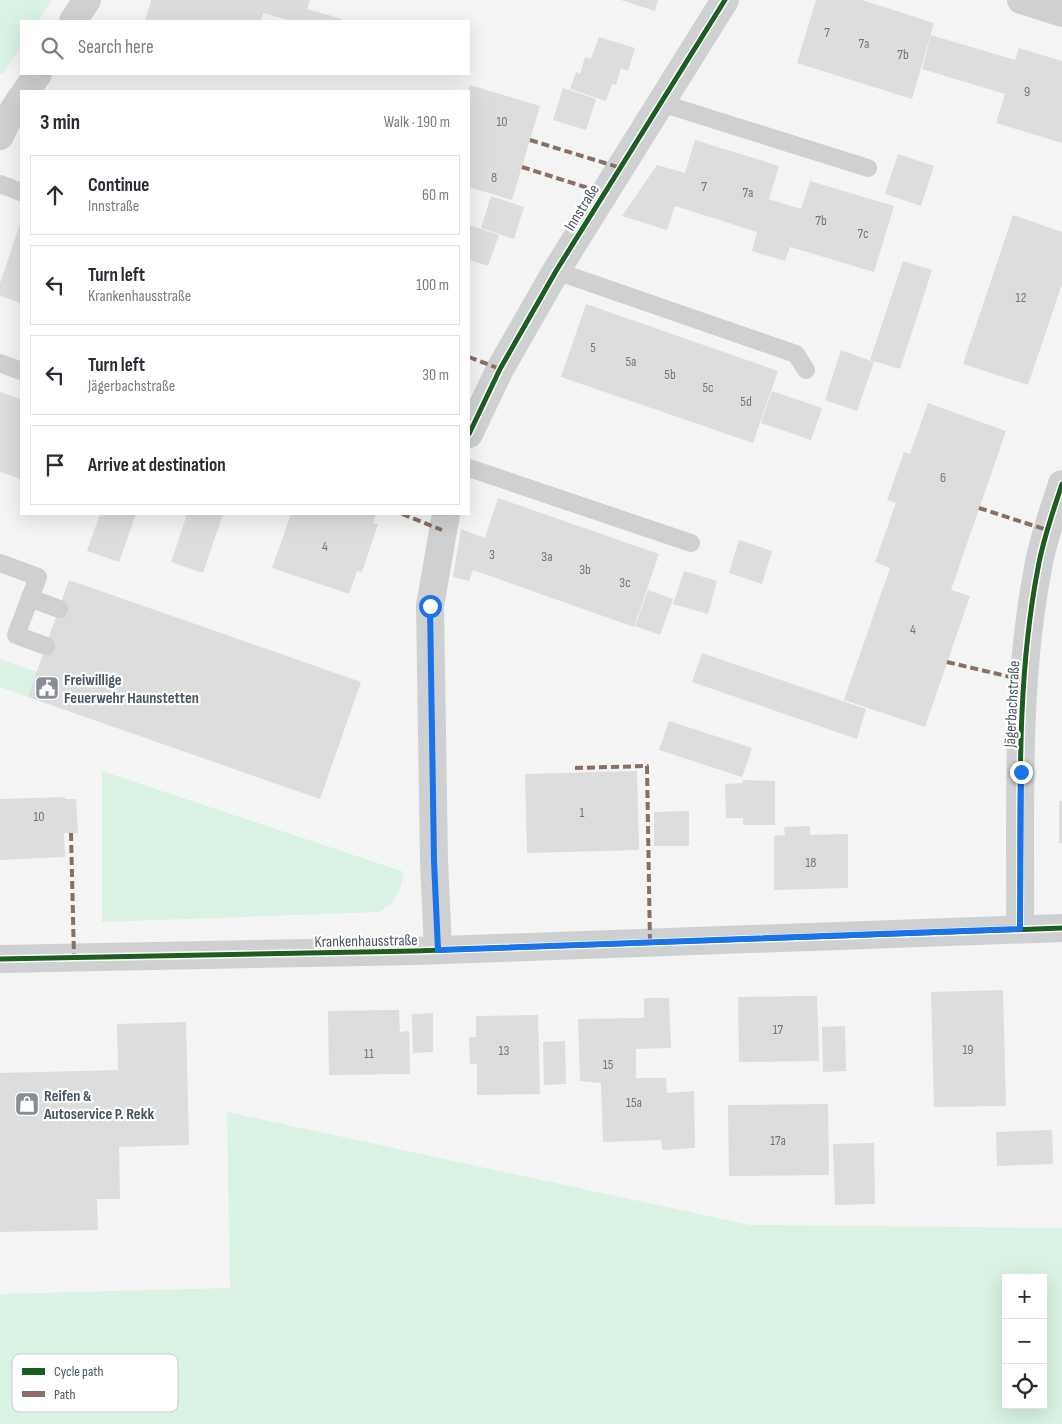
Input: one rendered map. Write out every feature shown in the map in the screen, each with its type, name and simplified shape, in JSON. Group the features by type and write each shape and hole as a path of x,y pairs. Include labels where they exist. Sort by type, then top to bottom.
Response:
{"street":[{"path":"74,20 88,0"},
{"name":"Innstraße","path":"470,432 500,369 556,271 725,0"},
{"path":"1023,0 1062,13"},
{"path":"27,90 37,75"},
{"path":"0,136 20,100"},
{"name":"Jägerbachstraße","path":"1020,929 1023,680 1029,620 1038,567 1047,530 1062,484"},
{"path":"438,950 434,861 430,606 446,515"},
{"name":"Krankenhausstraße","path":"0,959 438,950 1062,928"}],"lane":[{"path":"661,103 868,168"},
{"path":"0,184 20,192"},
{"path":"556,271 796,354 806,370"},
{"path":"0,363 20,371"},
{"path":"470,468 691,543"},
{"path":"0,563 38,578 16,635 46,646"},
{"path":"30,598 59,609"}],"green space":[{"path":"0,0 52,0 39,20 20,20 20,48 3,74 0,73"},
{"path":"0,659 37,672 28,697 0,687"},
{"path":"102,771 404,872 399,891 394,900 379,912 102,922"},
{"path":"227,1112 750,1225 1062,1228 1062,1424 0,1424 0,1294 230,1288"}],"building":[{"path":"151,0 310,0 307,9 342,19 289,20 263,13 261,20 145,20"},
{"path":"621,0 658,0 655,11"},
{"path":"816,0 862,0 934,23 912,99 797,63"},
{"path":"931,35 1015,60 1019,48 1062,61 1062,143 996,123 1005,94 922,69"},
{"path":"599,37 635,48 628,71 621,68 616,85 612,84 606,101 570,89 576,72 580,74 585,57 591,59"},
{"path":"470,85 540,106 512,200 470,187 470,90 468,90"},
{"path":"563,88 596,99 586,130 553,120"},
{"path":"695,140 779,166 769,199 801,209 810,181 894,206 874,272 790,247 785,261 752,251 757,232 675,206 667,230 622,216 657,165 685,173"},
{"path":"898,154 934,166 921,206 885,194"},
{"path":"491,196 524,207 514,239 481,228"},
{"path":"1013,215 1062,232 1062,284 1028,385 963,364"},
{"path":"20,224 20,303 0,296 0,283"},
{"path":"470,225 499,235 488,266 470,260"},
{"path":"903,261 932,270 900,369 870,360"},
{"path":"586,304 778,371 753,443 561,377"},
{"path":"841,350 874,362 857,411 825,400"},
{"path":"772,391 822,408 811,440 761,423"},
{"path":"0,392 20,399 20,479 0,472"},
{"path":"928,403 1006,431 951,590 970,596 925,727 844,700 890,568 875,562 896,503 887,500 904,452 910,454"},
{"path":"498,498 659,554 634,627 473,570 469,581 453,577 461,529 485,538"},
{"path":"100,515 136,515 119,562 87,551"},
{"path":"187,515 223,515 203,573 171,562"},
{"path":"291,515 376,515 373,523 378,524 362,572 357,571 349,594 272,568"},
{"path":"739,540 772,551 762,584 729,573"},
{"path":"684,571 717,581 708,614 673,604"},
{"name":"Freiwillige Feuerwehr Haunstetten","path":"69,580 361,682 320,799 28,697"},
{"path":"648,590 673,599 660,635 635,626"},
{"path":"702,653 866,709 857,739 692,682"},
{"path":"669,721 752,748 742,777 659,750"},
{"path":"637,771 639,850 527,853 525,774"},
{"path":"743,780 775,781 775,825 743,825 743,818 726,818 725,784 743,783"},
{"path":"65,797 65,799 76,799 78,833 64,833 65,857 0,860 0,799"},
{"path":"1059,801 1062,801 1062,843 1059,843"},
{"path":"689,811 689,846 654,846 654,812"},
{"path":"810,826 810,835 848,834 848,888 774,890 774,836 785,835 784,827"},
{"path":"1003,990 1006,1106 934,1107 931,992"},
{"path":"817,996 819,1061 739,1062 738,997"},
{"path":"644,998 669,998 671,1048 636,1049 636,1078 666,1078 667,1093 694,1091 695,1148 662,1150 661,1140 603,1142 601,1083 580,1081 578,1019 644,1018"},
{"path":"399,1010 400,1032 409,1031 410,1074 329,1075 328,1011"},
{"path":"433,1013 433,1052 413,1053 412,1014"},
{"path":"538,1015 540,1094 477,1095 477,1064 470,1064 469,1037 476,1037 476,1016"},
{"path":"186,1022 189,1145 119,1147 120,1199 97,1199 98,1230 0,1232 0,1073 118,1070 117,1024"},
{"path":"845,1026 846,1071 823,1072 822,1027"},
{"path":"565,1041 566,1084 544,1085 543,1042"},
{"path":"828,1104 829,1175 729,1176 728,1105"},
{"path":"1052,1130 1053,1164 997,1166 996,1132"},
{"path":"874,1143 875,1204 835,1205 833,1144"}],"marked path":[{"path":"530,140 621,168"},
{"path":"522,167 604,193"},
{"path":"470,357 500,369"},
{"path":"979,508 1047,530"},
{"path":"404,515 442,530"},
{"path":"947,662 1023,680"},
{"path":"575,768 647,766 650,943"},
{"path":"71,833 74,958"}],"cycle path":[{"path":"470,432 500,369 556,271 725,0"},
{"path":"1020,929 1020,793 1022,703 1026,658 1040,557 1062,484"},
{"path":"0,959 415,951 1062,928"}],"place":[{"name":"Freiwillige Feuerwehr Haunstetten","path":"47,688"},
{"name":"Reifen & Autoservice P. Rekk","path":"27,1104"}],"route":[{"path":"430,606 434,861 438,950 1020,929 1021,772"}]}
